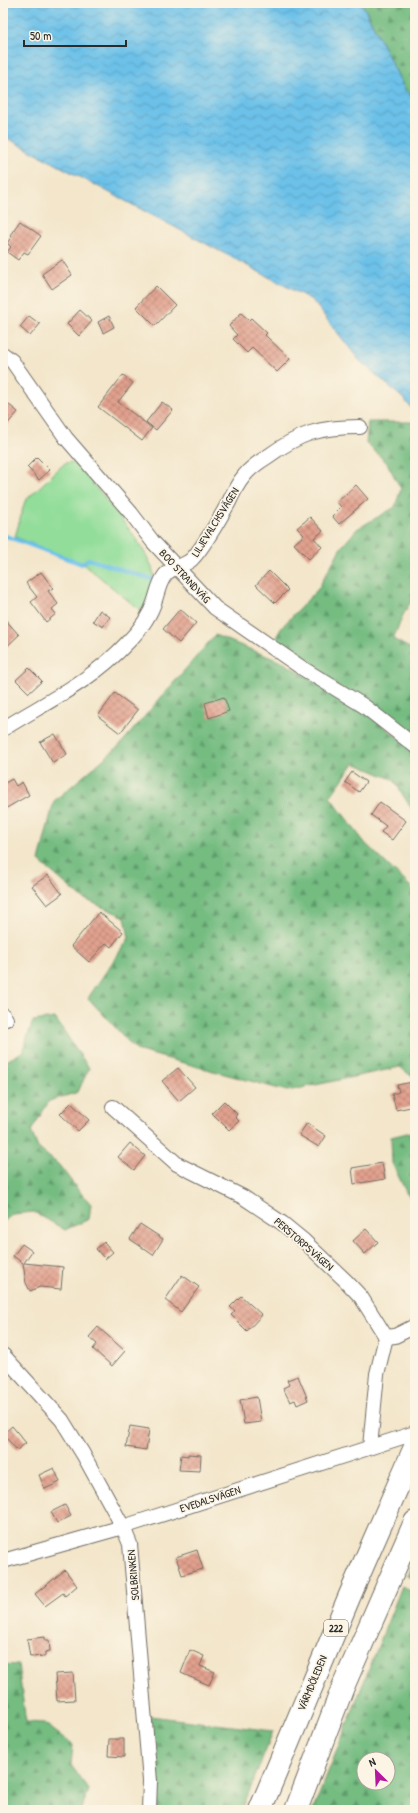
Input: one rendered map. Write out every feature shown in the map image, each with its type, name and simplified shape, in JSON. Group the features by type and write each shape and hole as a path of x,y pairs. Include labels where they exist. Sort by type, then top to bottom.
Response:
{"highway":[{"name":"VÄRMDÖLEDEN","path":"260,1810 350,1595 415,1447"},
{"name":"222","path":"296,1810 343,1687 415,1522"}],"street":[{"name":"BOO STRANDVÄG","path":"3,354 12,361 66,438 131,513 153,542 215,608 295,664 364,706 415,746"},
{"name":"LILJEVALCHSVÄGEN","path":"3,729 64,694 95,672 110,660 138,631 150,613 159,585 166,574 192,560 244,476 251,468 299,437 315,431 332,428 360,427"},
{"name":"PERSTORPSVÄGEN","path":"113,1107 177,1164 243,1197 282,1223 304,1241 346,1281 361,1298 386,1337"},
{"path":"370,1447 377,1374 386,1337 395,1336 415,1326"},
{"name":"SOLBRINKEN","path":"3,1355 62,1420 83,1454 123,1527 130,1544 150,1781 149,1810"},
{"name":"EVEDALSVÄGEN","path":"3,1561 123,1527 415,1433"}],"green space":[{"path":"362,3 415,3 415,98 405,90"},
{"path":"368,422 415,422 415,595 403,615 393,639 415,651 415,738 272,644 282,627 318,589 340,549 357,529 395,507 401,489 387,463 366,443"},
{"path":"74,462 108,502 146,554 152,569 154,580 151,592 142,612 85,565 15,537 25,501 65,463"},
{"path":"215,635 284,663 362,709 415,751 415,815 394,780 354,763 330,797 365,843 415,891 415,1079 400,1067 287,1091 136,1050 88,998 129,938 125,917 82,898 39,861 54,801 119,746"},
{"path":"55,1018 89,1068 78,1092 49,1101 31,1131 38,1148 59,1165 91,1204 89,1219 65,1230 34,1212 13,1214 3,1222 3,1063 22,1052 33,1021"},
{"path":"415,1131 415,1200 407,1194 392,1163 391,1137"},
{"path":"415,1555 415,1580 407,1576"},
{"path":"402,1586 415,1594 415,1810 313,1810"},
{"path":"3,1664 18,1665 26,1722 44,1723 73,1745 71,1765 89,1790 81,1810 3,1810"},
{"path":"150,1716 273,1731 242,1810 157,1810 157,1785"}],"water":[{"path":"3,3 362,3 405,90 415,98 415,413 405,400 359,360 312,300 3,136"}],"building":[{"path":"20,221 41,236 28,254 24,252 18,260 7,252 11,247 7,243 12,236 10,235"},
{"path":"62,260 72,275 52,289 42,274"},
{"path":"156,286 175,305 155,326 136,307"},
{"path":"80,310 92,321 79,336 67,324"},
{"path":"241,313 249,320 251,318 267,333 265,335 290,359 277,372 252,348 247,353 233,339 237,335 229,326"},
{"path":"29,316 40,324 30,336 20,327"},
{"path":"109,316 114,327 103,333 98,322"},
{"path":"123,375 133,383 118,402 152,428 142,441 98,407"},
{"path":"3,400 18,412 3,429"},
{"path":"162,402 173,410 156,430 146,422"},
{"path":"37,457 50,470 39,480 27,467"},
{"path":"356,485 368,499 339,524 332,516 341,507 337,502"},
{"path":"310,517 323,531 314,538 322,547 309,559 294,544 304,535 297,528"},
{"path":"269,571 288,590 275,603 256,585"},
{"path":"41,572 53,588 48,591 58,604 52,609 56,614 46,622 31,602 37,597 26,583"},
{"path":"180,609 196,623 179,643 163,629"},
{"path":"100,610 110,617 103,627 93,621"},
{"path":"3,617 19,635 3,650"},
{"path":"29,668 42,681 29,693 16,680"},
{"path":"115,693 138,710 120,733 98,716"},
{"path":"224,697 229,711 209,718 205,703"},
{"path":"55,734 67,754 53,763 40,742"},
{"path":"352,772 366,782 359,792 345,782"},
{"path":"12,779 16,786 22,782 29,795 3,810 3,784"},
{"path":"380,802 406,821 392,840 381,832 386,826 371,815"},
{"path":"48,875 62,894 47,905 32,886"},
{"path":"99,912 123,932 111,947 106,943 89,962 71,946"},
{"path":"178,1068 195,1087 179,1101 162,1081"},
{"path":"413,1082 415,1106 396,1110 392,1094 399,1092 397,1085"},
{"path":"224,1101 237,1114 235,1117 239,1121 229,1130 212,1113"},
{"path":"71,1103 89,1120 78,1131 60,1114"},
{"path":"307,1123 326,1136 319,1147 299,1135"},
{"path":"130,1143 145,1156 134,1170 118,1157"},
{"path":"382,1163 385,1179 354,1184 352,1168"},
{"path":"140,1224 163,1239 153,1255 130,1239"},
{"path":"366,1229 378,1242 365,1254 353,1241"},
{"path":"104,1242 113,1252 105,1259 96,1249"},
{"path":"22,1244 32,1251 24,1263 63,1267 61,1289 40,1287 30,1291 26,1283 23,1263 13,1256"},
{"path":"182,1275 199,1287 181,1312 165,1300"},
{"path":"241,1296 262,1315 247,1331 231,1315 235,1311 230,1307"},
{"path":"98,1327 125,1351 112,1366 93,1349 97,1344 89,1337"},
{"path":"298,1376 308,1400 297,1405 295,1400 290,1402 283,1388 289,1385 287,1380"},
{"path":"257,1397 261,1422 244,1424 240,1400"},
{"path":"12,1426 26,1443 17,1450 3,1434"},
{"path":"130,1426 149,1429 146,1450 126,1447"},
{"path":"188,1454 201,1455 200,1471 179,1470 181,1455 188,1456"},
{"path":"54,1468 60,1482 45,1489 39,1475"},
{"path":"65,1505 71,1516 57,1523 51,1512"},
{"path":"197,1550 203,1569 182,1575 176,1557"},
{"path":"65,1570 77,1586 65,1596 63,1593 45,1606 35,1594"},
{"path":"45,1637 45,1640 49,1640 50,1651 45,1652 45,1656 30,1657 27,1639"},
{"path":"190,1650 204,1656 200,1666 215,1672 209,1685 181,1673"},
{"path":"73,1673 75,1700 57,1701 55,1674"},
{"path":"109,1739 124,1739 124,1757 108,1756"}],"waterway":[{"path":"3,535 82,564 88,559 154,580"}]}
